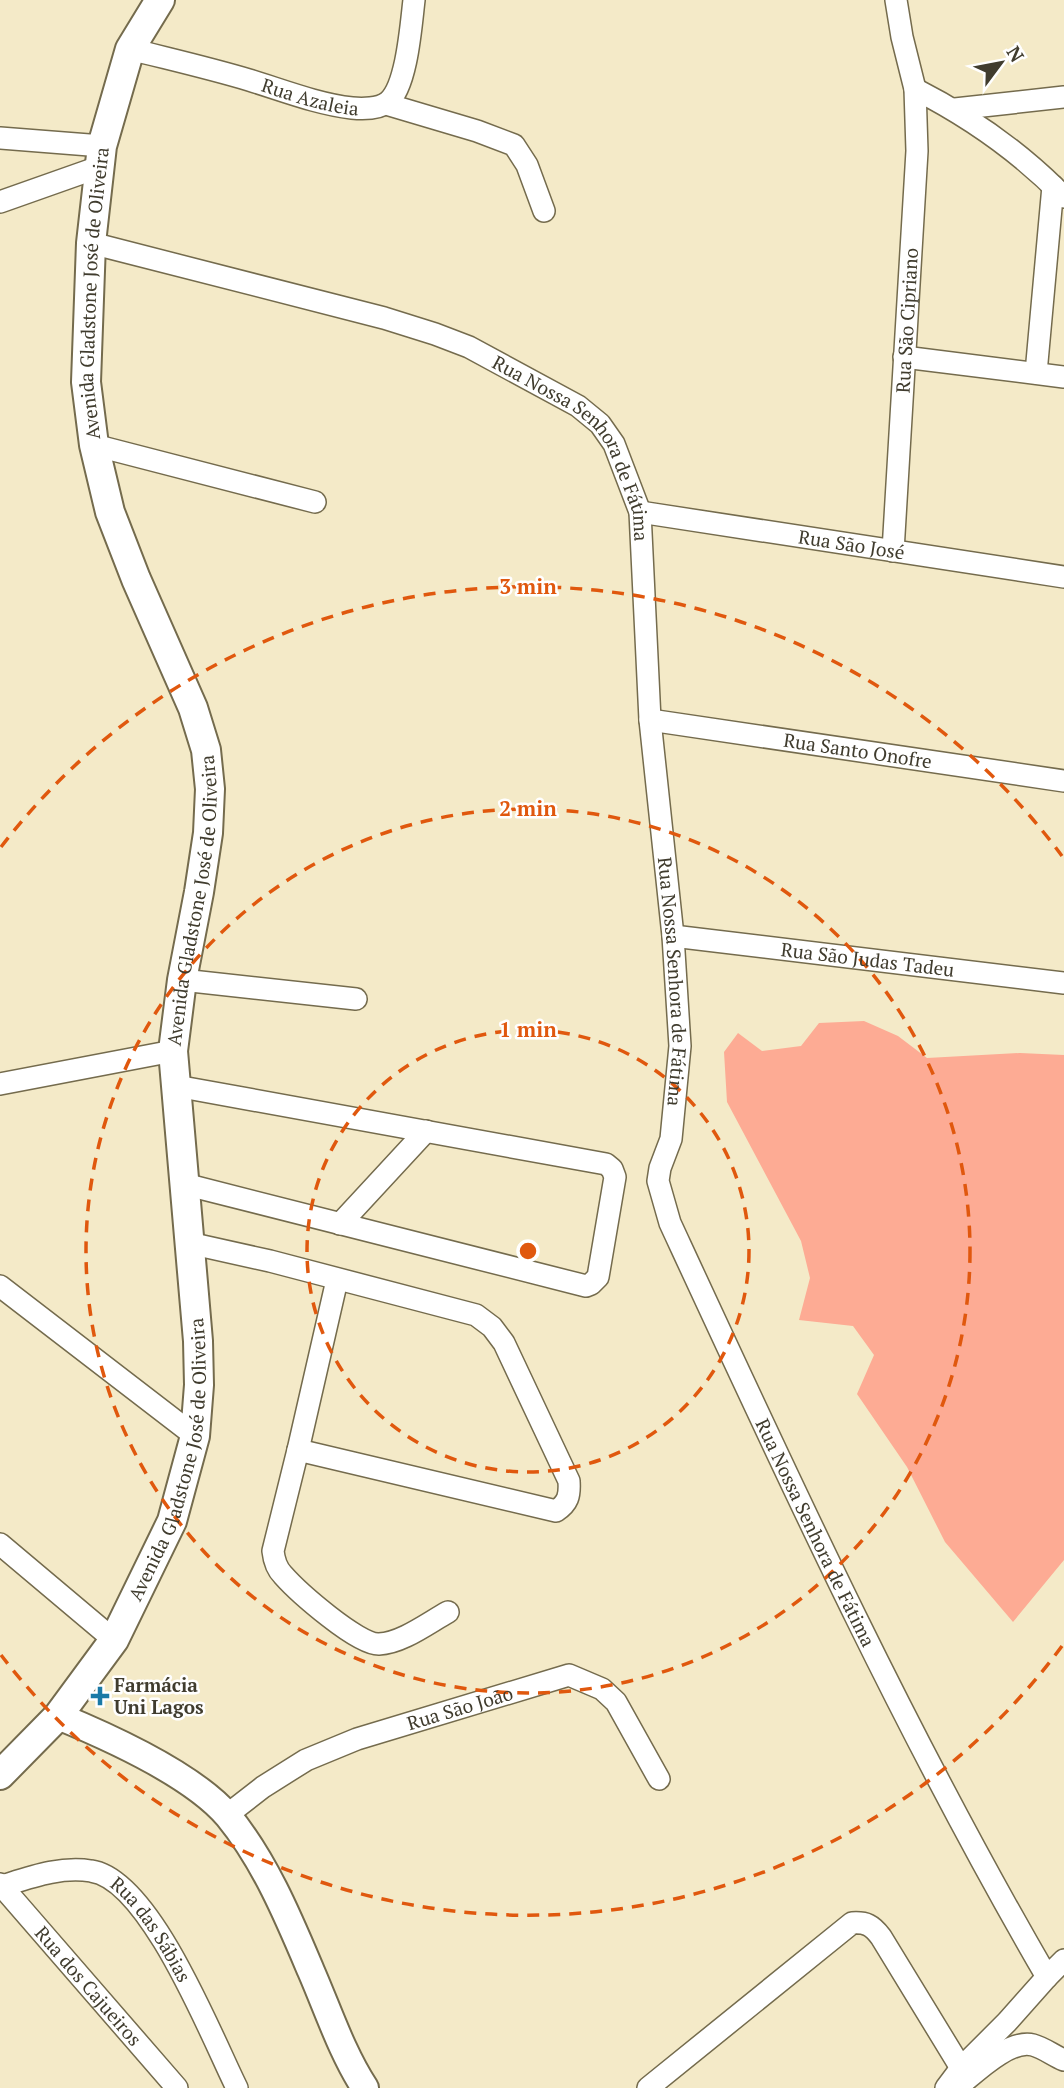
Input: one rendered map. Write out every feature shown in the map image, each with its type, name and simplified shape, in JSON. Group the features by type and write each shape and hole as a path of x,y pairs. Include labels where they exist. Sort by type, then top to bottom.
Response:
{"main road":[{"name":"Avenida Gladstone José de Oliveira","path":"0,1775 58,1716 114,1640 172,1521 195,1436 199,1385 198,1352 173,1051 182,980 208,833 210,789 206,750 188,695 136,579 110,512 94,445 86,382 91,243 101,156 130,49 160,0"}],"street":[{"name":"Rua Azaleia","path":"130,49 216,70 329,104 374,108 386,104 396,93 414,0"},
{"name":"Rua São Cipriano","path":"893,551 917,151 915,89 896,0"},
{"path":"915,89 955,109 1000,140 1058,191 1036,373"},
{"path":"955,109 1064,97"},
{"path":"386,104 514,145 527,165 544,211"},
{"path":"0,138 101,156"},
{"path":"0,202 101,156"},
{"name":"Rua Nossa Senhora de Fátima","path":"91,243 384,318 469,347 578,406 600,424 614,444 639,512 650,720 673,936 680,1046 671,1139 658,1181 670,1223 809,1524 926,1759 987,1874 1047,1977"},
{"path":"904,357 1064,377"},
{"path":"94,445 315,502"},
{"name":"Rua São José","path":"639,512 1064,577"},
{"name":"Rua Santo Onofre","path":"650,720 1064,781"},
{"name":"Rua São Judas Tadeu","path":"673,936 1064,983"},
{"path":"182,980 356,999"},
{"path":"0,1084 173,1051"},
{"path":"176,1087 606,1164 615,1177 595,1281 586,1286 184,1184"},
{"path":"340,1224 426,1131"},
{"path":"189,1243 270,1261 476,1315 492,1327 503,1343 569,1481 570,1495 565,1505 556,1511 298,1450"},
{"path":"337,1280 273,1550 275,1564 307,1600 360,1638 376,1644 392,1643 448,1612"},
{"path":"0,1286 195,1436"},
{"path":"0,1544 114,1640"},
{"name":"Rua São João","path":"227,1815 306,1760 357,1739 569,1675 602,1689 616,1702 659,1779"},
{"path":"58,1716 112,1739 177,1776 227,1815 253,1852 289,1920 365,2088"},
{"name":"Rua das Sábias","path":"1,1885 66,1870 93,1871 112,1879 136,1903 165,1942 237,2088"},
{"name":"Rua dos Cajueiros","path":"1,1885 177,2088"},
{"path":"648,2088 852,1923 863,1922 872,1926 881,1937 958,2078"},
{"path":"946,2088 1064,1960"},
{"path":"958,2078 1018,2045 1032,2044 1064,2060"}],"shaded area":[{"path":"864,1021 898,1036 927,1058 1020,1053 1064,1055 1064,1560 1013,1622 945,1542 907,1467 857,1394 874,1355 853,1326 799,1320 810,1278 801,1241 727,1102 724,1052 738,1033 762,1051 801,1046 819,1023"}],"place":[{"name":"Farmácia Uni Lagos","path":"100,1696"}]}
